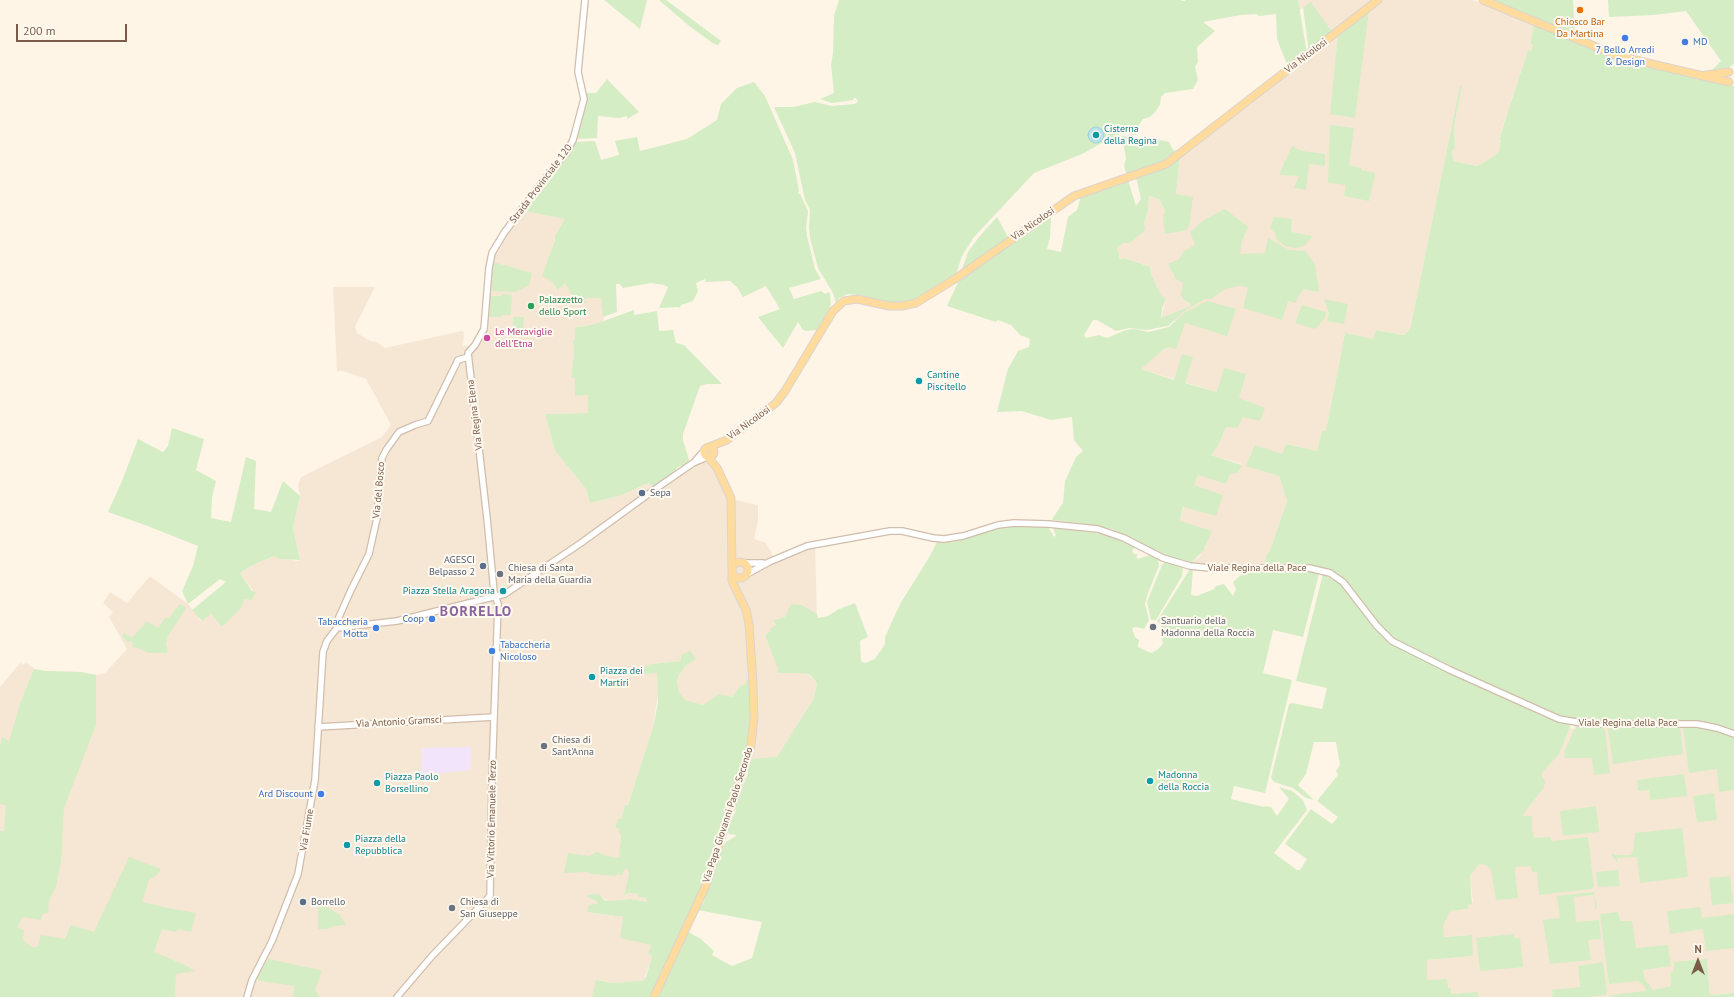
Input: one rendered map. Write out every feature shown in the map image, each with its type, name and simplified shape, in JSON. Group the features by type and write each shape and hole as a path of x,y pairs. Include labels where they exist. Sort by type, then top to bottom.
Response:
{"main road":[{"path":"1483,0 1618,56 1732,83"},
{"name":"Via Nicolosi","path":"709,453 765,412 781,397 833,312 844,301 857,299 889,306 902,306 916,303 958,277 1074,196 1166,164 1373,3"},
{"path":"1688,73 1714,75 1732,71"},
{"path":"1732,71 1727,77 1732,83"},
{"path":"709,453 731,498 733,550 732,581 741,598"},
{"path":"733,550 736,559 748,569 745,576 738,583 741,598"},
{"path":"732,570 735,564 741,562"},
{"path":"732,570 735,576 745,576"},
{"name":"Via Papa Giovanni Paolo Secondo","path":"654,997 706,885 751,745 754,718 749,620 741,598"}],"street":[{"name":"Strada Provinciale 120","path":"468,357 468,353 475,345 484,329 489,264 495,247 543,181 566,153 573,140 583,105 584,95 579,78 579,67 584,25 585,0"},
{"name":"Via Regina Elena","path":"468,357 486,505 494,589 493,596 498,604"},
{"name":"Via del Bosco","path":"324,652 327,641 337,628 339,617 351,590 370,554 377,518 383,454 399,432 415,424 428,421 458,360 468,357"},
{"path":"337,628 397,621 505,594 709,453"},
{"name":"Viale Regina della Pace","path":"769,562 807,546 890,531 902,531 944,539 963,536 1014,523 1048,524 1098,529 1124,538 1163,558 1190,566 1210,568 1301,567 1315,568 1330,573 1343,582 1377,626 1392,641 1450,670 1559,719 1588,724 1697,724 1734,734"},
{"path":"741,562 756,564 769,562"},
{"path":"745,576 769,562"},
{"path":"498,604 505,594"},
{"name":"Via Vittorio Emanuele Terzo","path":"397,997 432,956 490,896 498,604"},
{"name":"Via Fiume","path":"248,997 252,980 272,941 298,874 314,789 324,652"},
{"name":"Via Antonio Gramsci","path":"318,727 494,718"}],"shaded area":[{"path":"1298,0 1473,0 1534,25 1530,44 1533,45 1531,51 1528,50 1499,138 1501,139 1499,151 1493,157 1477,166 1453,161 1452,151 1455,148 1454,127 1462,87 1460,87 1410,329 1404,335 1376,330 1374,340 1345,333 1327,425 1325,431 1322,431 1317,451 1286,444 1279,476 1287,501 1264,565 1191,563 1199,557 1207,545 1180,521 1184,506 1222,495 1193,485 1198,474 1225,483 1228,476 1242,464 1211,455 1218,446 1226,427 1217,392 1140,369 1164,349 1170,347 1184,323 1161,318 1166,299 1161,295 1151,274 1150,267 1126,258 1120,259 1117,248 1144,224 1148,210 1149,196 1159,199 1165,211 1176,195 1180,156 1334,36 1311,3 1299,10"},
{"path":"519,208 525,211 566,219 555,236 551,281 558,290 565,282 585,298 601,298 604,321 586,326 575,327 575,340 573,340 574,354 571,376 575,378 588,395 588,413 545,414 555,451 586,489 590,503 619,496 650,483 654,488 704,461 717,461 735,500 758,505 758,522 754,539 766,543 776,561 815,548 817,614 802,605 785,617 773,620 776,625 772,631 765,635 779,669 808,674 817,684 813,700 777,758 744,760 746,684 741,685 732,697 703,705 692,703 684,700 679,692 677,682 678,677 686,665 681,661 651,664 657,673 658,694 653,727 628,805 625,805 621,819 615,828 619,829 621,835 620,841 629,873 625,896 628,893 638,894 646,898 647,902 631,899 609,901 601,897 597,901 597,904 587,912 623,917 652,945 648,954 652,956 644,979 640,982 613,983 597,980 592,997 0,997 0,687 21,662 22,665 27,663 34,669 45,671 81,672 96,675 105,673 127,649 109,617 113,612 103,603 110,592 127,603 150,576 188,604 201,621 211,614 222,627 244,598 254,592 240,573 253,565 274,556 297,561 300,560 293,528 300,496 298,485 301,477 382,437 391,425 366,379 343,371 337,371 333,287 375,287 355,327 357,333 370,341 377,342 385,348 462,331 464,332 463,346 471,346 482,326 487,259 490,251"},
{"path":"1581,721 1696,721 1734,731 1734,993 1710,995 1707,959 1675,968 1673,973 1670,973 1671,986 1646,997 1479,997 1478,993 1450,994 1448,988 1427,980 1427,960 1473,956 1470,935 1443,937 1443,925 1450,911 1468,909 1468,905 1473,902 1470,876 1471,873 1543,779 1540,774 1559,754 1570,728 1574,729 1575,726"},
{"path":"471,747 470,770 421,775 422,748"}],"green space":[{"path":"604,0 647,0 640,29"},
{"path":"659,0 666,0 721,41 718,45 714,44 688,25"},
{"path":"839,0 1298,0 1307,53 1288,67 1277,39 1276,14 1259,16 1257,14 1240,15 1203,22 1215,31 1197,47 1198,62 1195,67 1198,80 1193,89 1165,93 1161,97 1160,104 1156,111 1150,117 1143,119 1139,125 1136,135 1127,133 1116,135 1082,154 1034,173 974,237 962,256 956,274 932,291 918,299 910,301 896,303 877,301 860,295 848,294 839,298 836,303 833,293 818,268 810,238 810,210 805,200 795,153 774,107 793,107 815,102 832,106 854,104 858,102 856,98 853,100 832,103 820,99 834,93 831,65 833,53 834,16"},
{"path":"1493,0 1573,0 1575,35"},
{"path":"1608,0 1734,0 1734,64 1724,71 1709,73 1721,61 1686,11 1654,15 1609,17"},
{"path":"1311,2 1333,33 1309,52 1303,7"},
{"path":"1369,10 1355,118 1330,114 1338,35"},
{"path":"1534,25 1624,60 1630,66 1632,62 1734,86 1734,731 1696,721 1591,722 1560,717 1400,643 1384,630 1349,585 1334,572 1317,566 1264,565 1287,501 1279,476 1246,466 1255,445 1282,454 1286,444 1317,451 1322,431 1325,431 1327,425 1345,333 1373,339 1376,330 1404,335 1410,329 1460,86 1462,87 1454,127 1455,148 1452,151 1453,161 1477,166 1493,157 1499,151 1501,139 1499,139 1528,50 1531,51 1533,45 1530,44"},
{"path":"607,79 639,112 627,119 627,116 619,118 598,116 597,138 576,139 584,113 586,93 596,93"},
{"path":"754,82 765,96 793,160 799,191 798,194 800,194 808,211 806,229 807,236 815,269 821,279 789,288 794,299 821,291 825,294 829,292 830,294 831,303 829,309 816,332 815,330 803,330 798,322 783,348 758,317 780,309 766,286 743,297 737,287 730,281 706,282 705,279 696,283 698,291 693,301 681,305 680,308 659,308 668,287 651,283 623,288 620,284 616,284 617,312 603,317 601,298 585,298 586,303 577,304 565,283 558,290 551,281 542,276 555,240 555,236 565,219 525,211 545,181 570,151 575,142 595,141 601,160 619,155 615,141 637,137 640,151 687,139 717,120 721,104 737,88"},
{"path":"1330,125 1354,128 1349,165 1361,168 1361,170 1375,173 1369,201 1344,196 1346,185 1328,183"},
{"path":"1122,136 1166,141 1169,142 1173,150 1181,152 1165,162 1127,176 1124,166 1126,158"},
{"path":"1292,146 1302,151 1325,154 1325,166 1309,164 1306,190 1294,188 1299,176 1280,175"},
{"path":"1180,156 1176,194 1193,197 1189,227 1184,231 1165,234 1163,217 1165,211 1159,199 1149,196 1148,210 1144,224 1145,230 1130,243 1123,243 1117,248 1120,259 1125,258 1150,267 1151,274 1161,295 1166,299 1162,309 1161,318 1191,306 1190,303 1184,300 1181,295 1183,283 1176,279 1168,264 1179,259 1184,251 1195,245 1190,232 1204,220 1225,209 1248,227 1242,240 1240,254 1265,253 1268,238 1289,250 1305,251 1315,264 1319,292 1303,289 1295,303 1288,301 1282,320 1243,308 1248,287 1239,286 1225,289 1211,299 1205,299 1183,312 1168,326 1146,330 1129,328 1116,331 1097,320 1093,320 1084,335 1086,338 1099,335 1107,338 1126,330 1134,329 1149,332 1169,327 1184,313 1207,301 1236,309 1227,336 1185,323 1176,349 1170,347 1164,349 1141,369 1174,380 1182,354 1193,357 1185,383 1217,392 1224,368 1246,374 1239,398 1265,408 1260,421 1243,417 1237,428 1226,427 1218,446 1211,455 1242,465 1238,473 1230,474 1226,484 1198,475 1194,485 1223,495 1216,516 1183,507 1180,521 1212,531 1204,550 1191,563 1171,558 1112,529 1052,519 1063,503 1065,481 1076,457 1083,451 1074,440 1072,417 1051,420 1022,411 997,412 1008,369 1018,351 1029,347 1030,339 1020,335 1011,325 998,320 996,322 947,306 960,278 1049,215 1051,217 1050,238 1047,249 1061,252 1068,217 1077,210 1081,196 1110,186 1115,187 1117,183 1128,180 1136,206 1141,199 1136,177"},
{"path":"997,217 1009,239 963,271 962,269 968,252"},
{"path":"1274,217 1292,219 1291,232 1313,236 1304,246 1295,248 1285,246 1277,240 1275,233 1270,228"},
{"path":"493,262 532,273 529,285 516,292 492,291 492,280 494,278 492,277"},
{"path":"502,294 512,295 511,315 489,317 490,296 501,296"},
{"path":"1324,299 1348,304 1344,324 1327,321 1329,313"},
{"path":"1302,305 1326,312 1325,318 1315,329 1295,323"},
{"path":"634,310 634,315 657,311 659,331 673,330 676,343 684,345 722,384 707,384 700,386 683,434 683,440 689,460 684,467 680,466 676,468 676,472 654,488 649,483 619,496 590,503 586,489 555,451 545,414 588,413 588,395 575,396 575,378 571,377 575,327 586,326 604,321"},
{"path":"513,317 524,317 522,337 512,337"},
{"path":"172,428 204,439 196,470 216,481 212,497 211,518 231,522 246,457 256,461 254,509 271,512 283,481 300,496 293,528 300,560 279,559 274,556 253,565 240,573 252,591 256,592 252,600 244,599 241,608 222,627 211,614 202,621 192,610 226,582 220,579 188,604 182,591 193,566 198,546 108,512 138,439 163,452 168,446"},
{"path":"1015,526 1048,527 1054,537 1056,535 1053,528 1104,534 1135,546 1132,551 1134,554 1138,554 1136,557 1138,559 1150,555 1158,559 1159,566 1145,604 1149,620 1144,629 1137,627 1132,628 1135,637 1139,640 1138,647 1151,653 1163,644 1160,632 1161,626 1157,621 1190,569 1193,569 1191,595 1197,596 1214,589 1216,586 1224,584 1233,596 1236,589 1233,582 1246,571 1317,571 1319,574 1303,637 1273,630 1263,673 1292,680 1265,793 1234,786 1231,799 1264,807 1271,807 1277,816 1289,799 1279,787 1292,791 1303,800 1307,810 1274,853 1297,870 1300,870 1307,859 1285,844 1311,809 1332,824 1338,817 1317,801 1338,775 1336,771 1340,765 1336,742 1314,742 1306,774 1298,785 1314,800 1306,798 1293,788 1274,782 1271,778 1289,704 1292,703 1322,709 1327,688 1296,681 1323,574 1343,586 1381,635 1394,645 1553,719 1570,724 1570,728 1559,754 1541,774 1545,781 1544,787 1522,816 1532,816 1534,838 1550,837 1552,841 1588,837 1594,887 1591,889 1539,895 1537,872 1532,872 1531,866 1516,867 1515,872 1518,898 1496,900 1491,870 1486,865 1479,864 1470,876 1472,904 1468,905 1468,909 1450,911 1443,926 1444,937 1472,935 1473,956 1427,960 1427,980 1447,979 1448,988 1451,988 1451,994 1478,992 1479,997 658,997 679,949 683,945 682,943 686,933 688,932 701,939 714,951 712,955 732,966 752,958 762,922 698,910 704,902 716,862 719,861 718,855 721,849 726,842 736,836 729,834 727,831 736,810 735,808 748,773 747,771 751,759 777,757 813,700 817,684 811,676 808,674 798,673 777,673 778,669 765,635 776,625 773,620 785,617 791,604 802,605 817,614 818,618 828,616 837,610 855,603 868,637 860,641 861,661 865,663 875,659 885,644 885,637 900,604 937,542 953,542 997,529"},
{"path":"1165,562 1183,568 1182,576 1156,620 1151,620 1147,602 1162,565"},
{"path":"180,604 186,608 168,636 166,644 168,651 166,653 149,653 132,646 133,642 129,641 128,643 122,636 124,633 132,638 147,621 158,628 166,617 169,618"},
{"path":"690,651 696,659 686,665 678,677 677,682 679,692 685,700 703,705 719,694 732,697 741,685 746,684 747,679 750,679 751,717 747,749 705,881 650,997 592,997 596,980 613,983 642,981 646,977 652,956 648,954 651,945 620,938 623,917 587,912 589,905 597,904 597,901 587,897 587,895 599,894 604,900 609,901 631,899 647,902 646,898 639,897 638,894 628,893 624,896 629,873 627,869 624,869 623,875 617,874 616,876 592,874 587,872 564,873 568,853 589,856 597,852 606,856 619,858 621,835 619,833 619,829 615,828 618,819 621,819 625,805 628,805 653,727 658,703 657,673 643,674 643,667 651,664 681,661 681,655"},
{"path":"34,669 45,671 81,672 96,675 96,725 64,808 61,862 56,887 49,900 48,913 42,914 41,920 23,917 17,927 24,930 23,940 34,948 38,946 41,935 65,939 71,925 94,932 129,857 161,869 158,874 149,880 142,902 196,913 191,932 178,929 176,932 162,929 154,952 185,965 195,971 176,974 175,997 0,997 0,831 4,831 6,805 0,804 0,746 2,737 9,741 20,704"},
{"path":"1578,726 1602,727 1605,730 1610,773 1594,775 1592,758 1564,758 1565,750 1574,730"},
{"path":"1680,726 1683,754 1613,764 1608,728"},
{"path":"1683,726 1696,726 1715,730 1734,737 1734,790 1719,792 1717,769 1689,773"},
{"path":"1684,774 1687,796 1650,800 1649,790 1638,791 1637,780"},
{"path":"1714,793 1717,820 1697,822 1693,796"},
{"path":"1596,806 1599,832 1563,836 1560,811"},
{"path":"1682,828 1688,877 1640,883 1637,857 1617,858 1617,862 1612,856 1612,853 1615,855 1630,855 1633,852 1635,833"},
{"path":"1618,870 1620,886 1598,887 1596,872"},
{"path":"1730,876 1733,903 1712,905 1709,878"},
{"path":"1594,892 1597,908 1595,909 1594,895 1574,897 1576,922 1599,920 1601,939 1588,940 1591,960 1550,964 1543,920 1560,918 1557,896"},
{"path":"320,898 330,909 339,914 346,925 334,926 328,929 318,929 318,901"},
{"path":"1700,907 1702,918 1734,914 1734,948 1706,951 1703,929 1670,934 1667,911"},
{"path":"1618,912 1620,921 1632,921 1636,948 1668,945 1671,966 1643,970 1645,980 1653,990 1671,986 1670,973 1674,971 1674,962 1707,959 1710,995 1734,993 1734,997 1611,997 1612,995 1645,991 1646,989 1637,981 1609,984 1600,914"},
{"path":"1514,934 1514,938 1520,938 1523,967 1480,971 1476,938"},
{"path":"268,959 322,971 315,990 320,997 293,997 294,986 256,980"},
{"path":"1603,962 1606,995 1588,997 1553,997 1552,990 1580,987 1578,966"}],"water":[{"name":"Cisterna della Regina","path":"1096,127 1103,132 1104,135 1099,142 1096,143 1089,138 1088,135 1093,128"}],"place":[{"name":"Chiosco Bar Da Martina","path":"1580,10"},
{"name":"7 Bello Arredi & Design","path":"1625,38"},
{"name":"MD","path":"1685,42"},
{"name":"Cisterna della Regina","path":"1096,135"},
{"name":"Palazzetto dello Sport","path":"531,306"},
{"name":"Le Meraviglie dell'Etna","path":"487,338"},
{"name":"Cantine Piscitello","path":"919,381"},
{"name":"Sepa","path":"642,493"},
{"name":"AGESCI Belpasso 2","path":"483,566"},
{"name":"Chiesa di Santa Maria della Guardia","path":"500,574"},
{"name":"Piazza Stella Aragona","path":"503,591"},
{"name":"Coop","path":"432,619"},
{"name":"Santuario della Madonna della Roccia","path":"1153,627"},
{"name":"Tabaccheria Motta","path":"376,628"},
{"name":"Tabaccheria Nicoloso","path":"492,651"},
{"name":"Piazza dei Martiri","path":"592,677"},
{"name":"Chiesa di Sant'Anna","path":"544,746"},
{"name":"Madonna della Roccia","path":"1150,781"},
{"name":"Piazza Paolo Borsellino","path":"377,783"},
{"name":"Ard Discount","path":"321,794"},
{"name":"Piazza della Repubblica","path":"347,845"},
{"name":"Borrello","path":"303,902"},
{"name":"Chiesa di San Giuseppe","path":"452,908"}],"district":[{"name":"BORRELLO","path":"476,612"}]}
